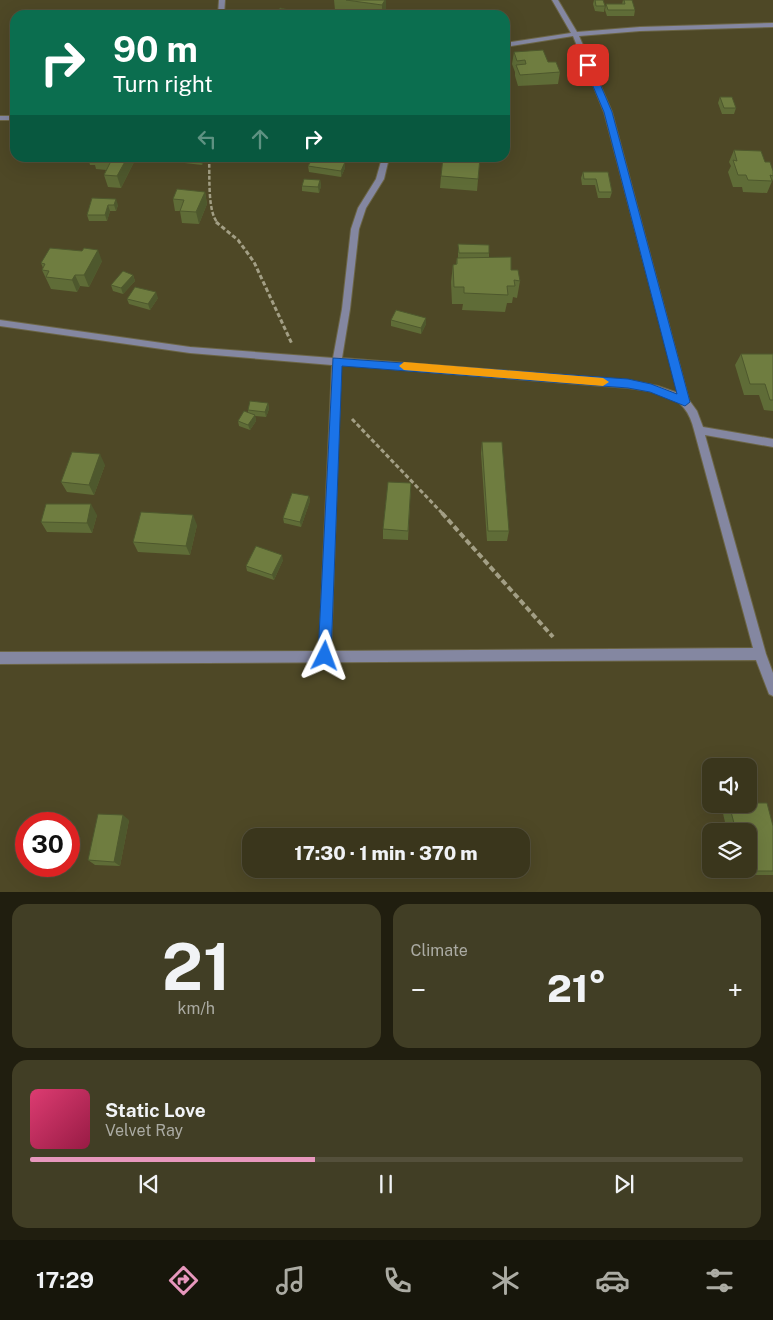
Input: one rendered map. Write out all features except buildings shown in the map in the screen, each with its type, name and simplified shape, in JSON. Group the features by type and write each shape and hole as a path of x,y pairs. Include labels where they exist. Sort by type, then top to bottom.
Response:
{"street":[{"path":"555,0 575,34 608,112 685,402 699,430 760,654 773,690"},
{"path":"510,44 575,34 773,25"},
{"path":"325,656 337,361 346,309 355,229 362,208 380,179 384,162"},
{"path":"0,323 190,350 628,384 651,388 685,402"},
{"path":"699,430 773,443"},
{"path":"0,658 760,654"}],"path":[{"path":"210,162 211,206 215,221 238,240 254,262 272,299 282,326 299,359"},
{"path":"336,403 429,498 568,654"}],"slow traffic":[{"path":"404,366 603,382"}],"route":[{"path":"325,656 337,361 628,384 651,388 670,394 685,402 608,112 588,65"}]}
